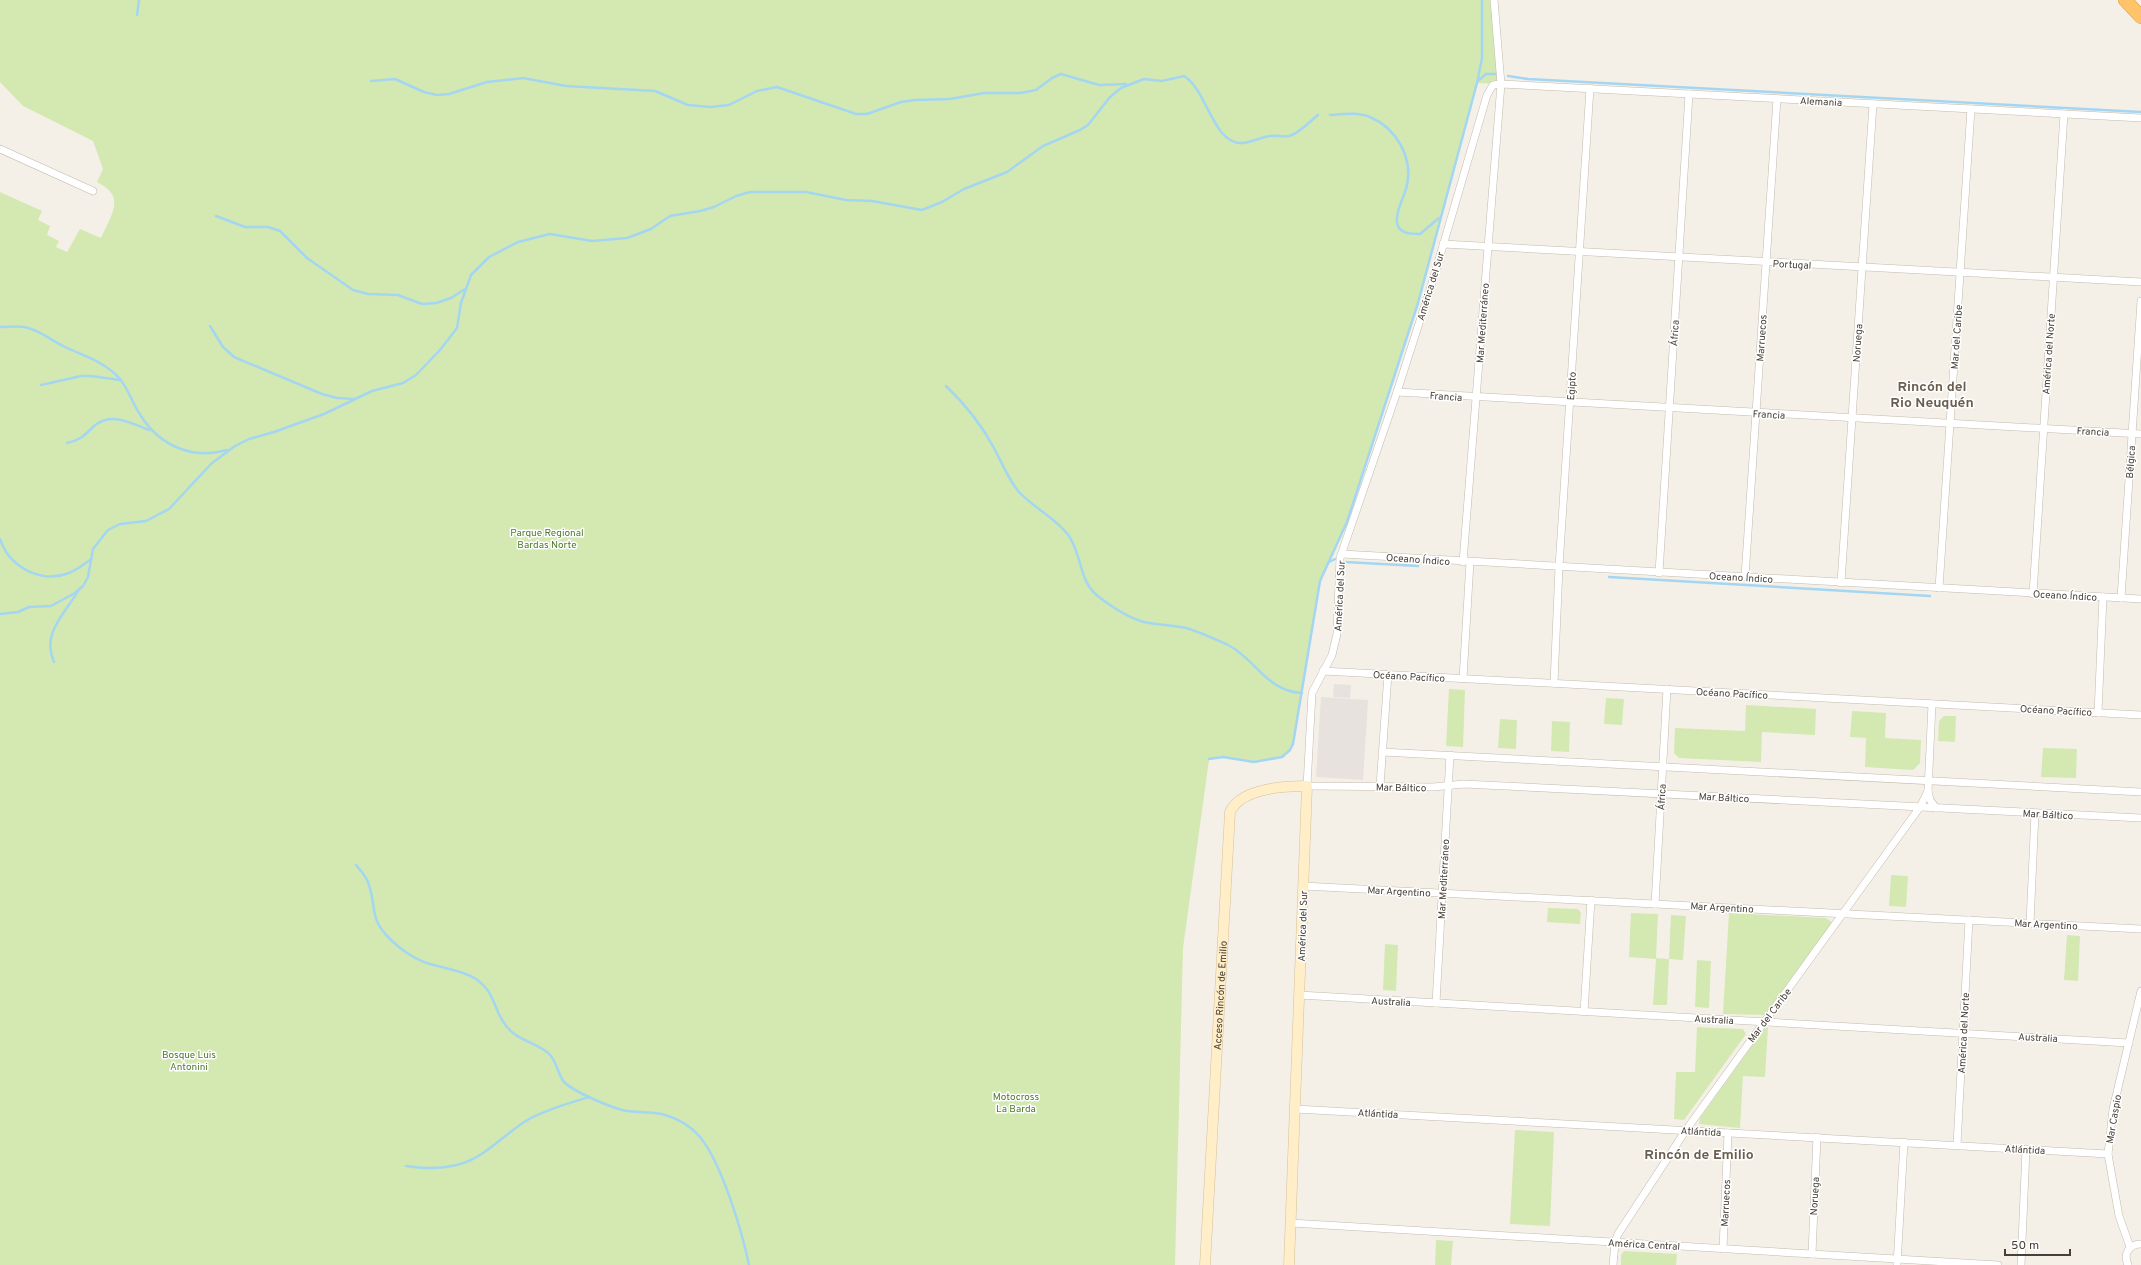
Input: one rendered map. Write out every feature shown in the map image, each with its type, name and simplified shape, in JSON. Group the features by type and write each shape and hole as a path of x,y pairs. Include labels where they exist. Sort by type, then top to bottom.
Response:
{"highway":[{"path":"2124,0 2141,17"}],"street":[{"path":"1494,0 1501,84"},
{"name":"Alemania","path":"1501,84 2141,118"},
{"name":"América del Sur","path":"1289,1265 1307,786 1312,693 1332,655 1337,634 1338,568 1342,554 1397,392 1487,95 1493,85 1501,84"},
{"name":"Mar Mediterráneo","path":"1463,678 1467,562 1476,398 1501,84"},
{"name":"Egipto","path":"1554,683 1559,567 1590,88"},
{"name":"África","path":"1660,573 1689,94"},
{"name":"Marruecos","path":"1745,578 1777,99"},
{"name":"Noruega","path":"1841,583 1873,104"},
{"name":"Mar del Caribe","path":"1939,588 1971,109"},
{"name":"América del Norte","path":"2033,594 2064,114"},
{"path":"0,149 93,191"},
{"name":"Portugal","path":"1443,244 2141,282"},
{"name":"Bélgica","path":"2121,598 2141,301"},
{"name":"Francia","path":"1397,392 1476,398 2141,434"},
{"name":"Oceano Índico","path":"1342,554 1745,578 2141,599"},
{"path":"2098,713 2103,597"},
{"name":"Océano Pacífico","path":"1323,671 2141,715"},
{"path":"1380,786 1388,674"},
{"name":"África","path":"1655,904 1667,689"},
{"name":"Mar del Caribe","path":"1932,704 1928,790 1930,800 1936,808"},
{"path":"1382,752 2141,792"},
{"name":"Mar Mediterráneo","path":"1436,1003 1450,756"},
{"name":"Mar Báltico","path":"1307,786 1433,787 1464,784 2141,818"},
{"name":"Acceso Rincón de Emilio","path":"1204,1265 1230,812 1236,803 1241,799 1264,790 1285,786 1307,786"},
{"name":"Mar del Caribe","path":"1615,1242 1622,1228 1686,1130 1845,913 1920,807 1928,790"},
{"path":"2030,923 2035,813"},
{"name":"Mar Argentino","path":"1303,886 2141,929"},
{"path":"1584,1012 1591,900"},
{"name":"América del Norte","path":"1957,1145 1969,920"},
{"name":"Mar Caspio","path":"2128,1265 2126,1256 2130,1247 2119,1216 2108,1154 2113,1109 2141,991"},
{"name":"Australia","path":"1299,995 2129,1043"},
{"name":"Atlántida","path":"1295,1108 2108,1154"},
{"name":"Marruecos","path":"1722,1249 1728,1132"},
{"name":"Noruega","path":"1812,1254 1817,1137"},
{"path":"1897,1262 1904,1142"},
{"path":"2021,1265 2026,1149"},
{"name":"América Central","path":"1291,1223 1812,1254 1897,1262 1998,1265"},
{"path":"1613,1265 1615,1242"},
{"path":"2130,1247 2141,1244"}],"shaded area":[{"path":"1334,684 1351,685 1350,698 1333,697"},
{"path":"1321,697 1368,700 1363,780 1316,777"}],"green space":[{"name":"Parque Regional Bardas Norte","path":"0,0 1494,0 1501,84 1477,83 1418,303 1347,522 1320,581 1293,744 1290,750 1282,757 1254,762 1223,757 1209,760 1183,948 1175,1265 0,1265 0,192 42,211 38,220 50,226 47,235 59,241 56,247 67,252 80,229 101,238 112,214 114,200 112,194 97,182 103,169 93,141 23,106 0,82"},
{"path":"1449,689 1465,690 1463,747 1446,746"},
{"path":"1606,698 1624,699 1622,725 1604,724"},
{"path":"1746,705 1816,709 1815,735 1762,732 1761,762 1679,758 1674,753 1675,728 1745,731"},
{"path":"1852,711 1886,713 1885,738 1921,740 1920,763 1913,770 1865,767 1866,738 1850,737"},
{"path":"1944,716 1956,716 1955,742 1938,741 1939,721"},
{"path":"1500,719 1517,720 1516,749 1498,748"},
{"path":"1552,721 1570,722 1569,752 1551,751"},
{"path":"2043,748 2077,749 2076,778 2041,777"},
{"path":"1891,875 1908,876 1906,907 1889,906"},
{"path":"1548,908 1578,909 1581,913 1580,924 1547,922"},
{"path":"1631,913 1658,914 1656,958 1669,959 1667,1005 1653,1005 1656,959 1629,957"},
{"path":"1729,913 1826,918 1833,923 1765,1015 1723,1014"},
{"path":"1671,915 1686,916 1683,960 1669,959"},
{"path":"2067,935 2080,936 2078,981 2064,980"},
{"path":"1385,944 1398,945 1396,991 1383,990"},
{"path":"1697,960 1711,961 1709,1008 1695,1007"},
{"path":"1697,1027 1743,1029 1746,1034 1684,1120 1674,1119 1676,1072 1695,1072"},
{"path":"1768,1027 1765,1077 1743,1076 1740,1128 1699,1124 1700,1118 1764,1029"},
{"path":"1515,1130 1554,1132 1550,1226 1510,1224"},
{"path":"1436,1240 1453,1241 1451,1265 1435,1265"},
{"path":"1624,1251 1677,1254 1676,1265 1621,1265 1621,1255"}],"waterway":[{"path":"137,15 139,0"},
{"path":"1209,759 1223,757 1254,762 1282,757 1290,750 1293,744 1320,581 1347,522 1418,303 1477,83 1482,58 1482,0"},
{"path":"371,81 395,79 424,92 437,95 449,94 487,82 523,78 566,86 655,91 688,105 710,107 729,105 757,91 777,87 856,114 867,114 901,102 915,100 950,99 984,93 1021,93 1036,90 1052,78 1061,74 1099,85 1126,84"},
{"path":"1479,80 1486,74 1496,74"},
{"path":"0,614 18,612 29,607 51,606 75,593 83,586 88,577 93,549 108,530 120,524 146,521 169,509 212,463 235,446 249,439 274,432 324,414 372,391 403,383 416,375 440,350 457,328 461,303 471,275 489,257 518,242 550,234 592,241 627,238 651,229 670,216 714,207 736,196 750,192 806,192 846,200 872,201 922,210 942,202 964,189 1007,172 1043,146 1080,130 1088,125 1110,97 1121,88 1144,79 1162,81 1184,76 1199,92 1217,125 1231,141 1241,143 1250,142 1268,136 1293,135 1318,115"},
{"path":"1508,76 1528,79 2141,112"},
{"path":"1330,115 1365,115 1388,128 1395,136 1405,154 1408,174 1406,189 1397,214 1397,223 1400,229 1406,233 1420,234 1439,218"},
{"path":"216,216 245,227 268,227 280,231 307,258 353,290 368,294 398,295 422,304 436,303 451,298 465,289"},
{"path":"210,326 223,347 234,357 322,394 337,398 354,399"},
{"path":"0,327 29,328 100,363 120,379 138,412 149,426 168,443 190,452 214,453 227,450"},
{"path":"41,385 81,376 120,380"},
{"path":"946,386 960,400 978,423 989,439 1008,476 1019,492 1058,524 1069,536 1077,552 1087,584 1092,591 1109,605 1132,618 1149,623 1186,628 1228,645 1238,651 1262,674 1279,687 1302,693"},
{"path":"67,443 79,439 100,422 107,420 121,420 149,430"},
{"path":"0,539 4,549 18,565 27,571 37,574 58,576 69,573 90,560"},
{"path":"1329,562 1335,559"},
{"path":"1345,562 1418,566"},
{"path":"1609,577 1930,596"},
{"path":"54,662 50,642 52,633 56,624 78,591"},
{"path":"356,865 364,874 368,882 376,920 384,933 404,951 419,960 460,972 476,979 488,991 499,1015 507,1027 516,1035 548,1053 553,1059 564,1082 569,1086 592,1098 622,1110 651,1112 674,1118 696,1132 708,1149 723,1180 736,1217 749,1265"},
{"path":"406,1166 434,1168 454,1166 472,1160 536,1115 589,1097"}],"district":[{"name":"Rincón del Rio Neuquén","path":"1932,394"},
{"name":"Rincón de Emilio","path":"1699,1154"}],"park label":[{"name":"Bosque Luis Antonini","path":"189,1060"},
{"name":"Motocross La Barda","path":"1016,1102"}]}
